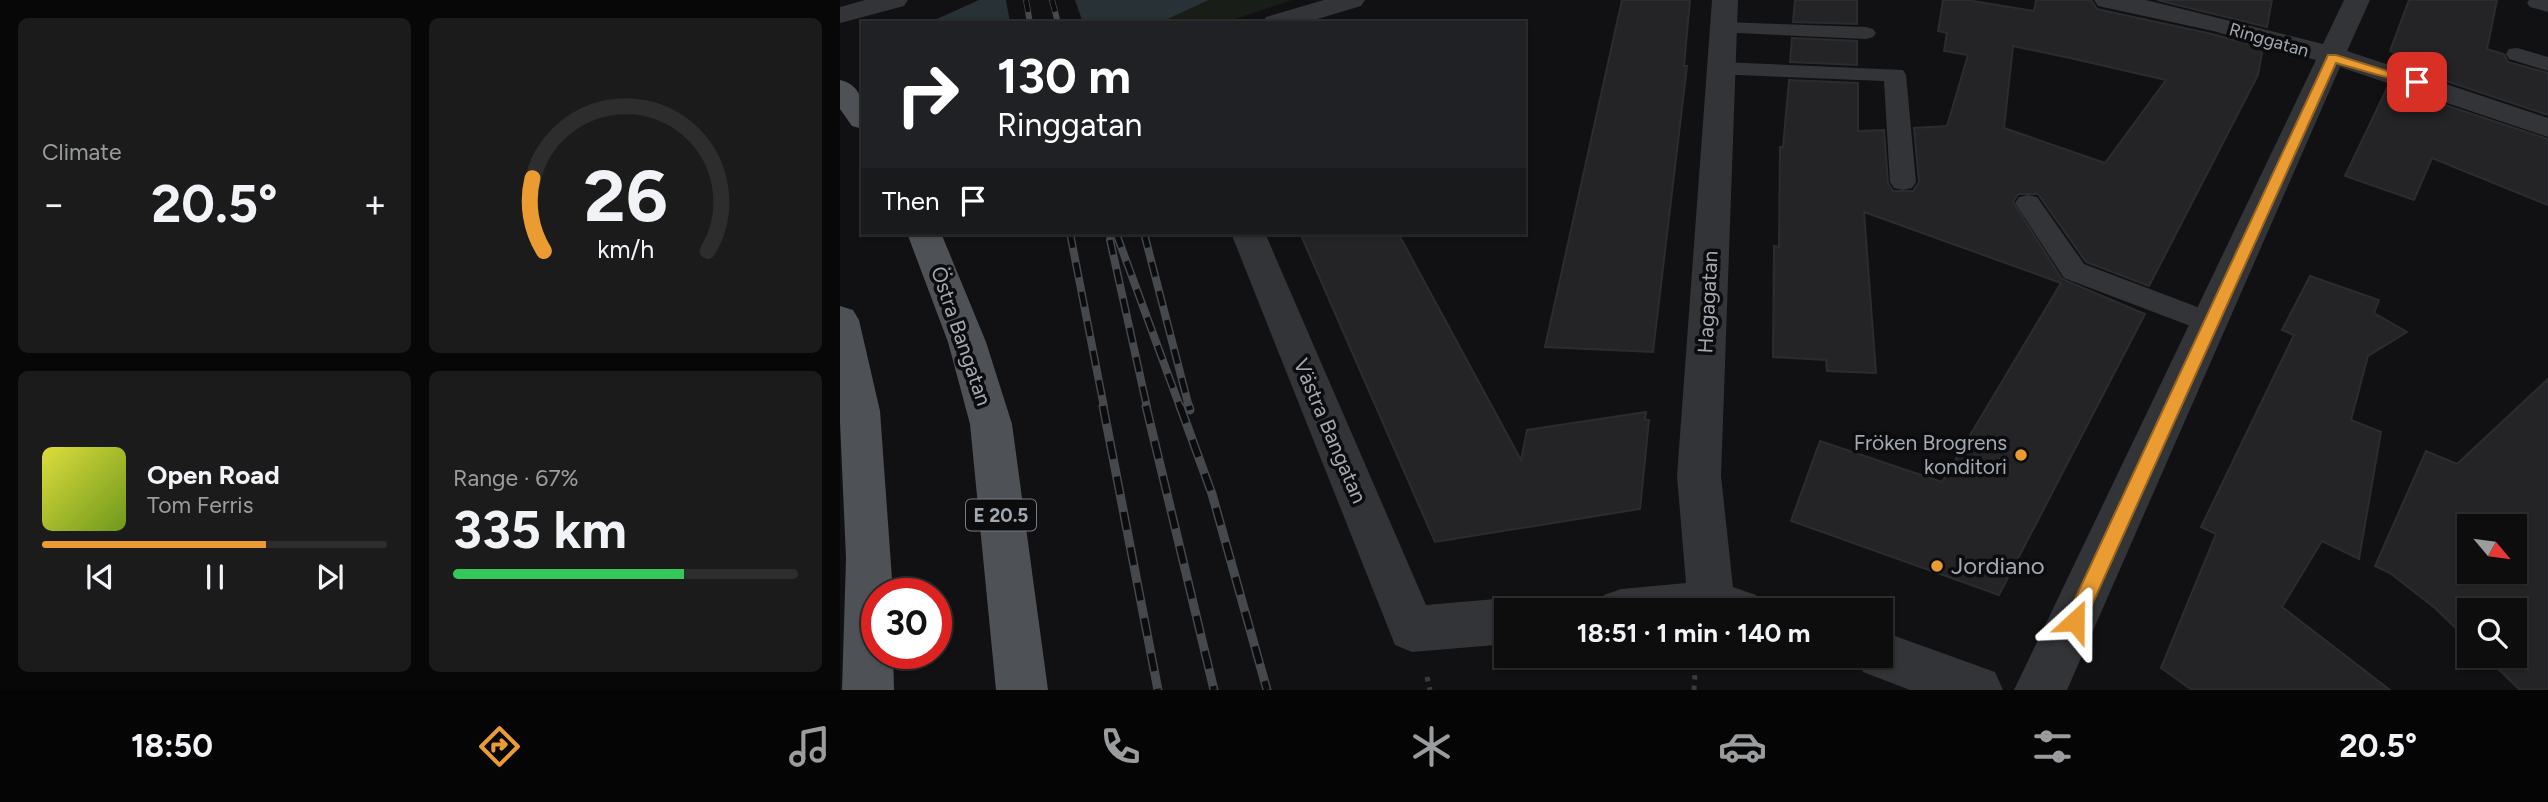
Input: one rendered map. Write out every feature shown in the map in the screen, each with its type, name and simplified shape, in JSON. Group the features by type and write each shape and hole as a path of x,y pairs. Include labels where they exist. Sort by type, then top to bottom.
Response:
{"main road":[{"path":"840,89 861,117"},
{"name":"Östra Bangatan","path":"925,235 967,342 991,424 1022,690"},
{"path":"842,336 860,411 869,558 868,690"}],"street":[{"path":"840,15 895,0"},
{"path":"1282,21 1352,0"},
{"name":"Ringgatan","path":"2107,0 2235,29 2417,82 2548,128"},
{"path":"2040,690 2211,323 2357,0"},
{"name":"Hagagatan","path":"1723,598 1699,475 1724,14"},
{"name":"Västra Bangatan","path":"1249,235 1412,629 1494,622"},
{"path":"1893,659 1977,690"}],"lane":[{"path":"1724,14 1855,33 1848,73"},
{"path":"2517,54 2548,64"},
{"path":"1721,69 1895,75 1903,182"},
{"path":"2028,203 2074,271 2211,323"}],"path":[{"path":"1694,690 1695,668"}],"shaded area":[{"path":"979,0 1209,0 1163,21 932,21"},
{"path":"1209,0 1292,0 1229,21 1163,21"}],"pier":[{"path":"1006,0 1075,0 1082,21 1010,21"},
{"path":"855,54 861,62 861,230 840,243 840,61"}],"building":[{"path":"1622,0 1690,0 1684,66 1687,66 1653,352 1545,347"},
{"path":"1795,0 1857,0 1857,24 1793,22"},
{"path":"1943,0 1967,0 2034,11 2036,0 2091,0 2097,9 2263,48 2258,75 2149,286 2086,262 2038,194 2018,194 2013,202 2062,279 2145,314 1999,595 1791,521 1820,441 1942,482 2061,283 1864,212 1876,373 1827,371 1826,360 1773,357 1774,246 1779,247 1780,147 1783,147 1789,80 1858,83 1858,131 1884,130 1888,183 1893,191 1913,191 1919,182 1914,128 1947,126 1968,55 1944,51 1947,33 1938,31","holes":["2013,46 2166,80 2105,163 2004,128"]},
{"path":"2157,0 2272,0 2267,27"},
{"path":"2409,0 2497,0 2487,49 2504,54 2508,62 2548,73 2548,115 2398,65 2402,56 2390,51"},
{"path":"1792,38 1857,41 1857,65 1790,62"},
{"path":"2388,86 2548,139 2548,205 2432,158 2414,200 2345,176"},
{"path":"1301,235 1399,235 1521,460 1527,430 1646,412 1645,420 1649,420 1640,509 1435,542"},
{"path":"2310,276 2379,300 2374,313 2407,332 2368,356 2351,420 2381,432 2359,559 2322,541 2282,607 2390,690 2192,690 2161,668 2216,534 2201,527 2294,335 2282,330"},
{"path":"2548,379 2548,690 2520,690 2497,668 2527,668 2527,598 2457,598 2457,629 2435,608 2390,573 2375,566 2426,451 2457,464"}],"railway":[{"path":"1026,0 1030,21"},
{"path":"1052,0 1057,21"},
{"path":"1070,235 1104,407"},
{"path":"1117,235 1180,407"},
{"path":"1145,235 1189,407"},
{"path":"1110,240 1147,407"},
{"path":"1103,406 1158,690"},
{"path":"1146,406 1214,690"},
{"path":"1180,406 1212,494 1267,690"},
{"path":"1189,406 1190,410"}],"place":[{"name":"Fröken Brogrens konditori","path":"2021,455"},
{"name":"Jordiano","path":"1937,566"}],"route":[{"path":"2075,621 2332,58 2417,82"}]}
